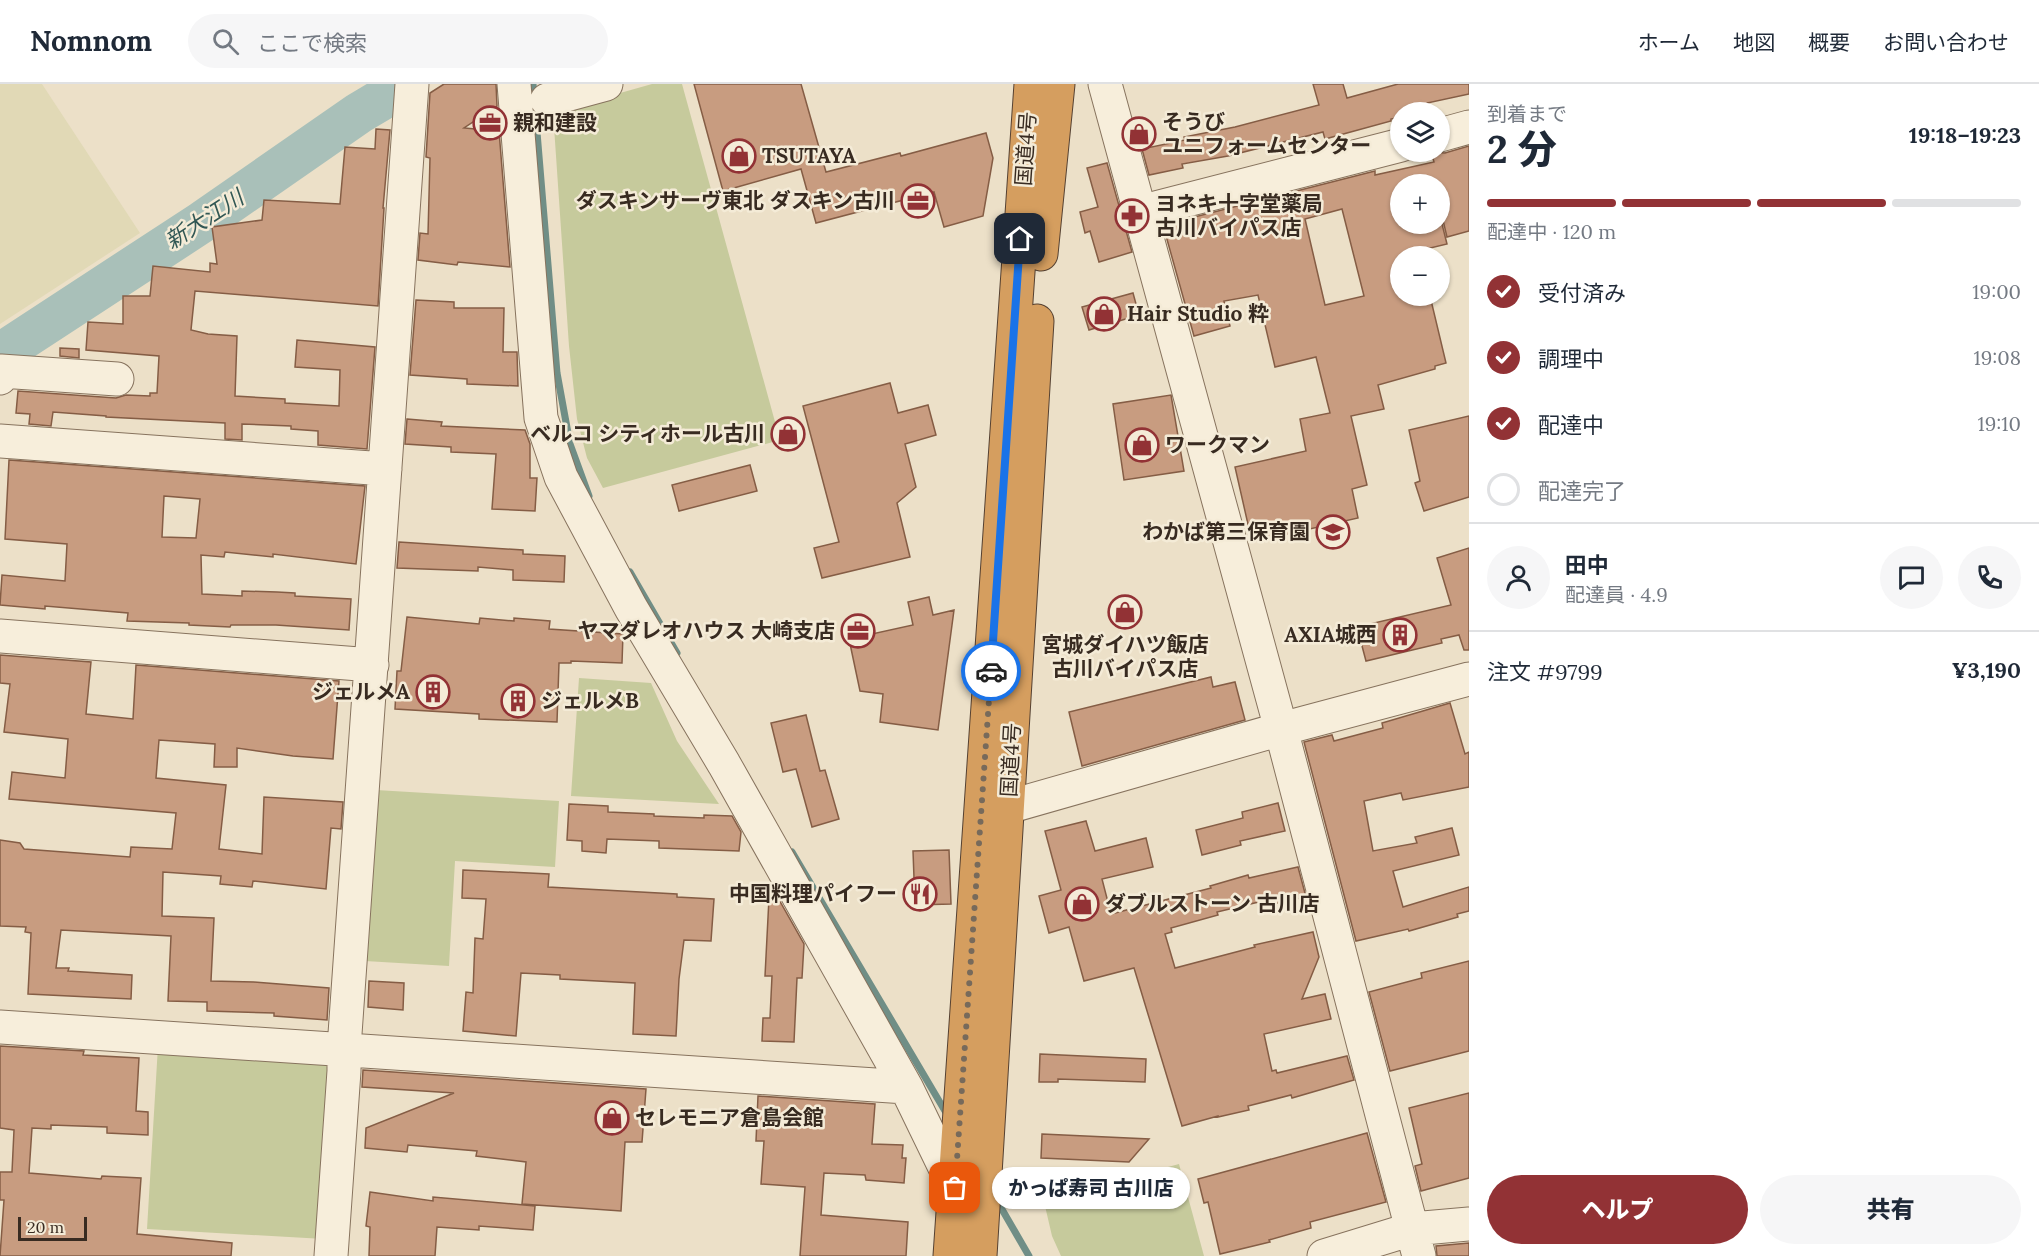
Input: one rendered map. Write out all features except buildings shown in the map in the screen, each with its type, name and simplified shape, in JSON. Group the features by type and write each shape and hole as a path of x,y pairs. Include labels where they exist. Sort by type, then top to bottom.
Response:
{"highway":[{"name":"国道4号","path":"980,1256 982,1209 966,1170 961,1113 1031,84"},
{"name":"国道4号","path":"950,1256 966,1170 1008,807 1042,238 1058,84"}],"street":[{"path":"514,84 541,418 561,477 631,608 724,764 906,1087 966,1170"},
{"path":"547,100 606,84"},
{"path":"1105,84 1281,729 1416,1243"},
{"path":"331,1256 412,87"},
{"path":"1450,132 1469,127"},
{"path":"1140,212 1390,148"},
{"path":"0,378 1,371 117,379"},
{"path":"0,441 386,469"},
{"path":"0,636 372,665"},
{"path":"1008,807 1281,729 1469,679"},
{"path":"0,1027 906,1087"},
{"path":"1324,1256 1416,1243 1469,1224"}],"shaded area":[{"path":"0,84 42,84 140,233 0,324"}],"green space":[{"path":"652,84 682,84 780,440 603,488 587,458 577,419 569,346 553,112"},
{"path":"579,678 651,683 677,741 719,804 571,796"},
{"path":"376,790 559,801 555,867 455,861 449,966 365,961"},
{"path":"158,1046 334,1056 324,1239 147,1229"},
{"path":"1179,1164 1204,1256 1061,1256 1052,1236 1045,1206 1050,1199"}],"waterway":[{"name":"新大江川","path":"0,354 202,222 359,113 408,84"},
{"path":"533,84 557,373 570,444 589,496"},
{"path":"630,572 677,653"},
{"path":"792,852 948,1116"},
{"path":"996,1199 1029,1256"}],"way so far":[{"path":"955,1188 991,671"}],"place":[{"name":"親和建設","path":"490,123"},
{"name":"そうび ユニフォームセンター","path":"1139,134"},
{"name":"TSUTAYA","path":"739,156"},
{"name":"ダスキンサーヴ東北 ダスキン古川","path":"918,201"},
{"name":"ヨネキ十字堂薬局 古川バイパス店","path":"1132,216"},
{"name":"Hair Studio 粋","path":"1104,314"},
{"name":"ベルコ シティホール古川","path":"788,434"},
{"name":"ワークマン","path":"1142,445"},
{"name":"わかば第三保育園","path":"1333,532"},
{"name":"宮城ダイハツ飯店 古川バイパス店","path":"1125,612"},
{"name":"ヤマダレオハウス 大崎支店","path":"858,631"},
{"name":"AXIA城西","path":"1400,635"},
{"name":"ジェルメA","path":"433,692"},
{"name":"ジェルメB","path":"518,701"},
{"name":"中国料理パイフー","path":"920,894"},
{"name":"ダブルストーン 古川店","path":"1082,904"},
{"name":"セレモニア倉島会館","path":"612,1118"},
{"name":"かっぱ寿司 古川店","path":"955,1188"}],"route":[{"path":"991,671 1020,239"}]}
